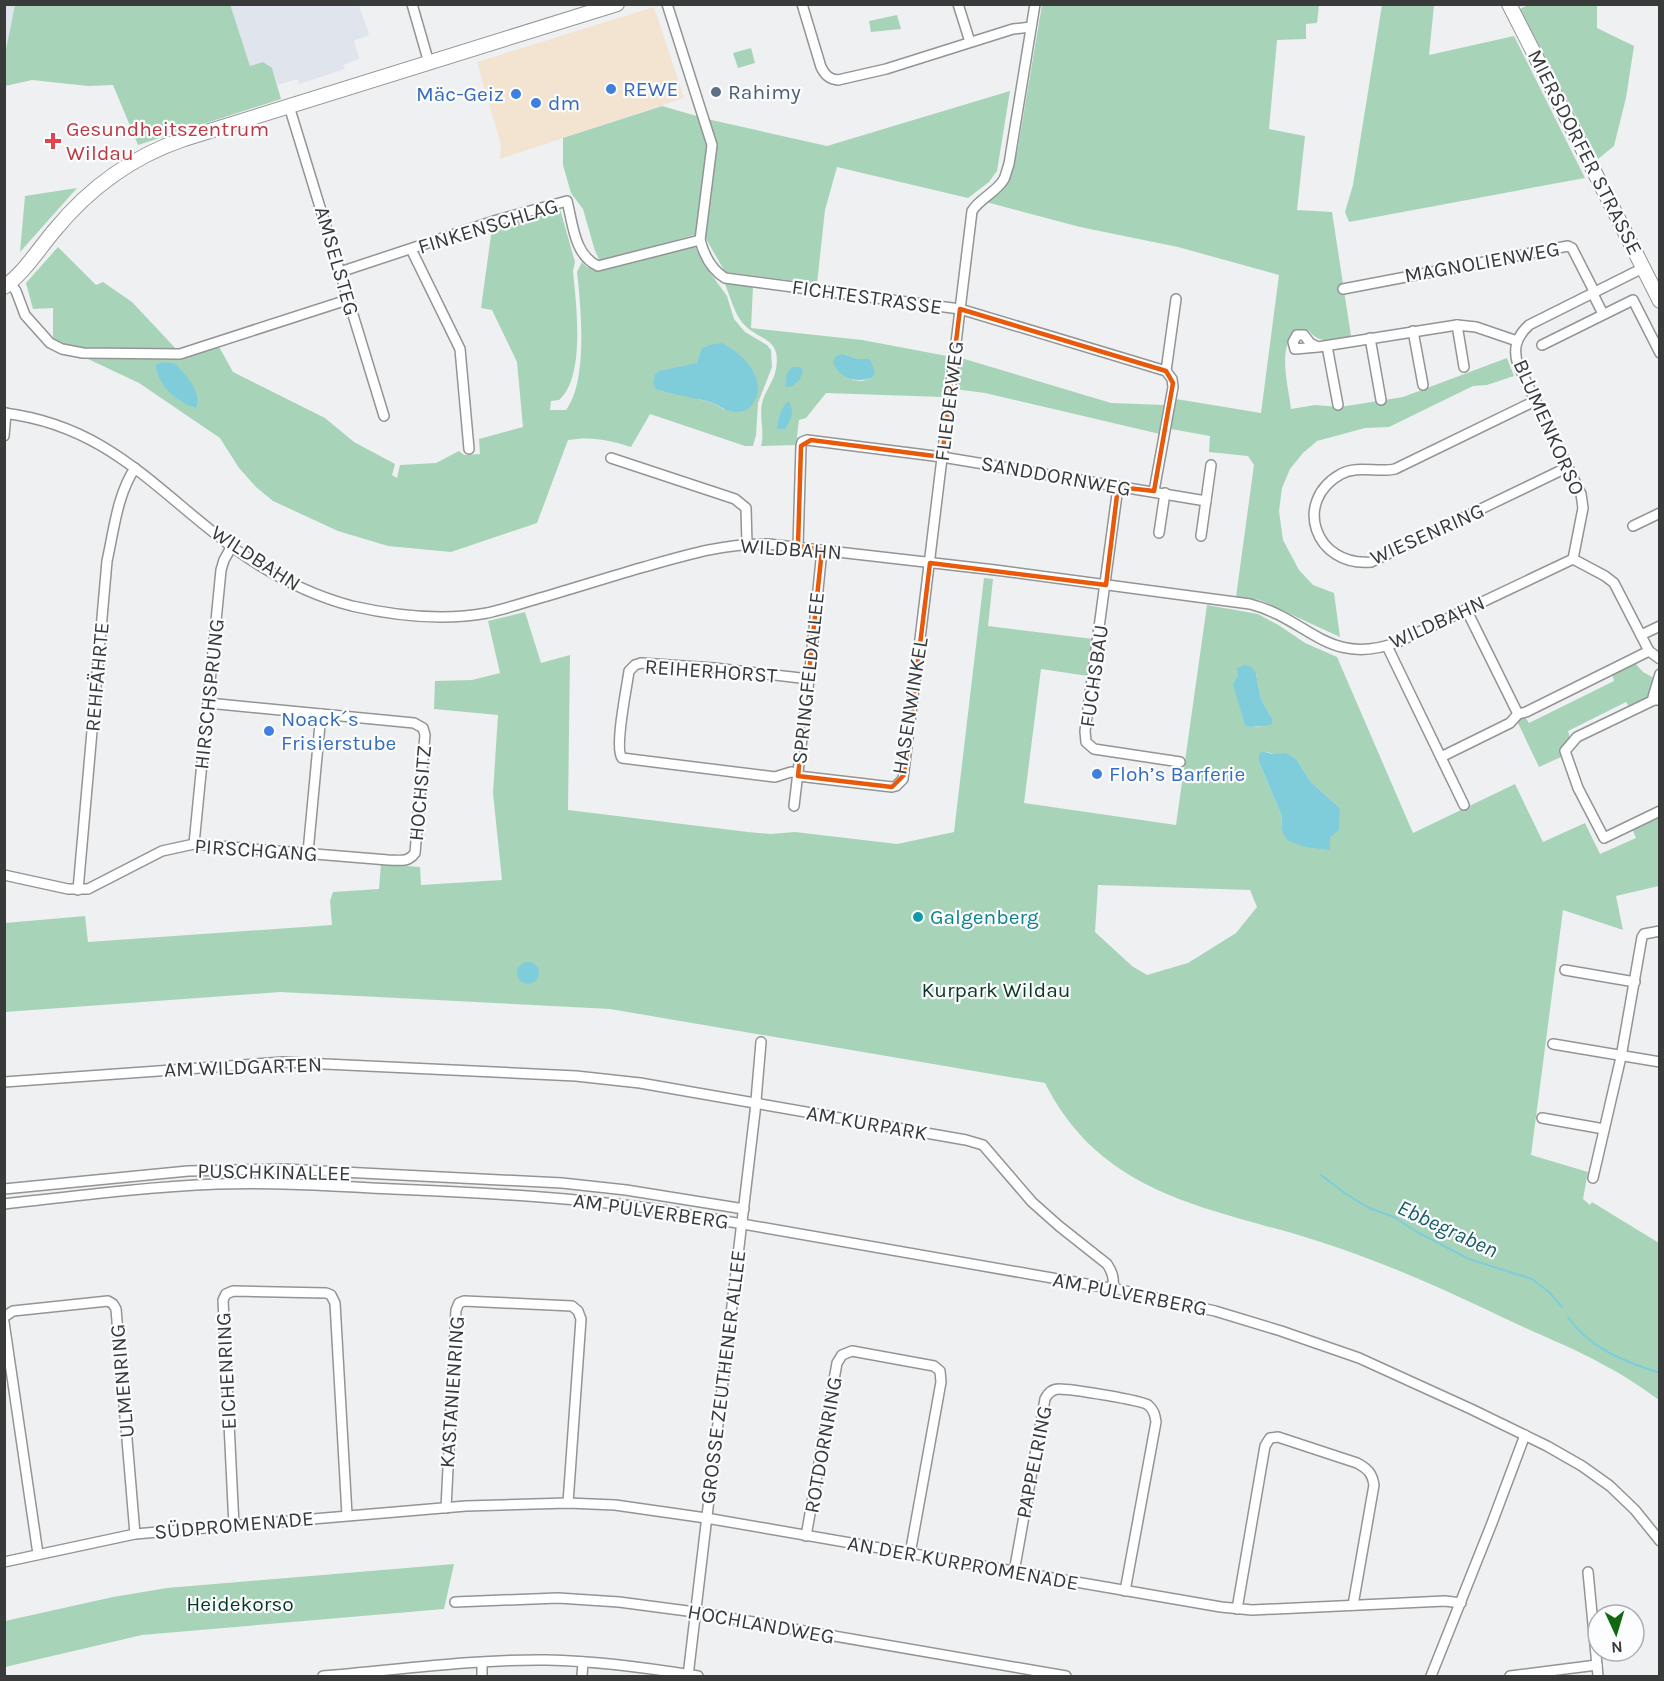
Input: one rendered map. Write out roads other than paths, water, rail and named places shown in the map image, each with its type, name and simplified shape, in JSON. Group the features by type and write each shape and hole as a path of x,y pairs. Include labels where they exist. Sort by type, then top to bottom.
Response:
{"street":[{"path":"412,4 429,63"},
{"path":"347,300 180,354 83,352 50,344 25,315 16,291 7,285 70,212 95,188 143,155 177,141 617,4"},
{"path":"668,4 712,145 700,240"},
{"path":"802,4 821,67 825,75 831,79 846,80 1013,28 1031,27"},
{"path":"958,4 970,42"},
{"name":"FLIEDERWEG","path":"930,563 972,211 977,203 1004,179 1035,4"},
{"name":"MIERSDORFER STRASSE","path":"1509,4 1659,301"},
{"name":"AMSELSTEG","path":"289,106 384,416"},
{"name":"FINKENSCHLAG","path":"340,272 496,220 567,201 582,256 598,266 700,240"},
{"name":"FICHTESTRASSE","path":"700,240 716,273 725,278 960,309 1166,371"},
{"name":"MAGNOLIENWEG","path":"1343,289 1568,246 1572,248 1594,293"},
{"path":"411,249 459,349 469,449"},
{"name":"BLUMENKORSO","path":"1573,559 1583,501 1516,359 1517,340 1530,326 1643,268"},
{"path":"1594,293 1602,314"},
{"path":"1154,491 1173,387 1172,379 1166,371 1176,299"},
{"path":"1542,345 1633,300 1659,353"},
{"path":"1457,325 1464,367"},
{"path":"1338,405 1322,346 1457,325 1476,327 1517,340"},
{"path":"1413,331 1423,385"},
{"path":"1370,338 1381,400"},
{"name":"WIESENRING","path":"1535,401 1395,469 1343,472 1327,484 1319,496 1314,518 1316,531 1326,547 1338,556 1358,563 1371,562 1568,467"},
{"path":"4,435 5,413"},
{"name":"WILDBAHN","path":"5,413 37,419 69,429 97,442 135,468 232,546 300,588 354,606 392,613 438,616 481,614 697,552 747,544 798,546 1250,604 1270,610 1339,648 1360,650 1387,646 1573,559"},
{"name":"SANDDORNWEG","path":"798,546 802,442 811,440 942,457 1206,501"},
{"path":"611,458 735,499 746,508 747,544"},
{"path":"1201,536 1211,465"},
{"name":"REHFÄHRTE","path":"78,890 107,561 118,510 128,480 135,468"},
{"path":"1106,585 1118,487"},
{"path":"1160,533 1165,493"},
{"path":"1633,526 1659,513"},
{"name":"HIRSCHSPRUNG","path":"194,844 221,570 232,546"},
{"name":"SPRINGFELDALLEE","path":"794,806 822,549"},
{"path":"1573,559 1614,583 1649,651 1659,659"},
{"name":"HASENWINKEL","path":"798,774 892,787 903,779 930,563"},
{"name":"FUCHSBAU","path":"1106,585 1085,731 1086,742 1094,749 1180,762"},
{"path":"1466,609 1518,714"},
{"path":"1641,635 1659,626"},
{"path":"1387,646 1464,805"},
{"path":"1441,757 1510,723 1518,714 1649,651"},
{"name":"REIHERHORST","path":"798,774 791,772 774,777 622,758 619,751 621,731 629,671 641,663 714,668 809,679"},
{"path":"1659,674 1653,696 1657,700 1577,737 1565,751 1578,788 1604,838 1659,811"},
{"path":"208,703 321,714 308,852"},
{"name":"HOCHSITZ","path":"321,714 414,723 423,728 425,735 420,800 415,853 411,858"},
{"name":"PIRSCHGANG","path":"78,890 97,885 162,851 194,844 388,860 406,861 411,858"},
{"path":"4,875 78,890"},
{"path":"1593,1178 1621,1057 1642,937 1644,934 1659,931"},
{"path":"1565,970 1635,982"},
{"name":"GROSSE ZEUTHENER ALLEE","path":"692,1676 695,1612 762,1042"},
{"path":"1553,1044 1659,1062"},
{"name":"AM WILDGARTEN","path":"4,1082 283,1062 554,1075"},
{"name":"AM KURPARK","path":"554,1075 631,1082 978,1142 990,1152 1032,1202 1107,1264 1112,1271 1113,1289"},
{"path":"1542,1118 1604,1129"},
{"name":"PUSCHKINALLEE","path":"4,1189 188,1171 249,1169 544,1182"},
{"name":"AM PULVERBERG","path":"544,1182 626,1190 744,1209"},
{"name":"PUSCHKINALLEE","path":"4,1204 181,1186 236,1184 283,1184 544,1196"},
{"name":"AM PULVERBERG","path":"544,1196 624,1204 742,1224 1113,1289 1215,1311 1339,1350 1525,1435 1582,1466 1610,1486 1635,1510 1659,1541"},
{"name":"EICHENRING","path":"234,1526 223,1300 226,1294 233,1291 326,1293 333,1297 347,1515"},
{"name":"ULMENRING","path":"4,1317 13,1311 108,1301 113,1304 116,1309 135,1534"},
{"name":"KASTANIENRING","path":"446,1508 456,1310 459,1303 464,1301 572,1306 578,1311 581,1319 568,1503"},
{"path":"4,1322 38,1554"},
{"name":"ROTDORNRING","path":"806,1536 837,1363 842,1355 852,1352 868,1354 934,1366 938,1368 941,1375 910,1554"},
{"name":"PAPPELRING","path":"1014,1572 1045,1399 1049,1392 1057,1389 1105,1396 1147,1404 1154,1411 1156,1422 1125,1591"},
{"path":"1431,1677 1525,1435"},
{"path":"1237,1609 1265,1446 1270,1438 1278,1437 1357,1463 1368,1468 1372,1476 1374,1485 1353,1605"},
{"name":"AN DER KURPROMENADE","path":"466,1506 568,1503 615,1505 706,1518 1237,1609 1445,1601 1461,1604"},
{"name":"SÜDPROMENADE","path":"4,1562 135,1534 466,1506"},
{"path":"1588,1572 1598,1677"},
{"name":"HOCHLANDWEG","path":"455,1602 558,1598 619,1602 695,1612 1065,1677"},
{"path":"323,1677 542,1660 583,1662 692,1676"},
{"path":"582,1677 583,1662"},
{"path":"482,1663 482,1677"},
{"path":"1510,1677 1597,1665"}],"water":[{"path":"721,343 738,353 752,368 756,377 757,396 749,408 741,412 732,412 710,402 656,389 653,383 659,371 697,363 702,348"},
{"path":"843,354 858,359 870,359 875,372 872,378 854,380 839,372 833,362 836,356"},
{"path":"162,362 176,364 189,379 197,396 196,408 176,398 164,386 156,365"},
{"path":"792,367 800,367 803,371 800,379 793,386 786,387 786,376"},
{"path":"789,401 792,409 790,419 785,429 777,429 782,410"},
{"path":"1245,665 1252,667 1256,674 1261,699 1273,720 1271,725 1245,726 1233,684 1238,676 1237,668"},
{"path":"1262,751 1272,754 1286,753 1297,760 1311,782 1340,808 1339,830 1330,837 1330,850 1305,847 1287,840 1281,829 1282,817 1259,762 1259,754"},
{"path":"528,962 536,965 539,973 536,981 528,984 520,981 517,973 520,965"}],"waterway":[{"name":"Ebbegraben","path":"1321,1175 1369,1208 1394,1217 1417,1232 1469,1259 1532,1279 1549,1292 1562,1307"},
{"name":"Ebbegraben","path":"1568,1317 1586,1337 1597,1345 1621,1359 1660,1373"}],"place":[{"name":"REWE","path":"611,89"},
{"name":"Rahimy","path":"716,92"},
{"name":"Mäc-Geiz","path":"516,94"},
{"name":"dm","path":"536,103"},
{"name":"Gesundheitszentrum Wildau","path":"53,141"},
{"name":"Noack´s Frisierstube","path":"269,731"},
{"name":"Floh’s Barferie","path":"1097,774"},
{"name":"Galgenberg","path":"918,917"}],"park label":[{"name":"Kurpark Wildau","path":"996,990"},
{"name":"Heidekorso","path":"240,1604"}]}
